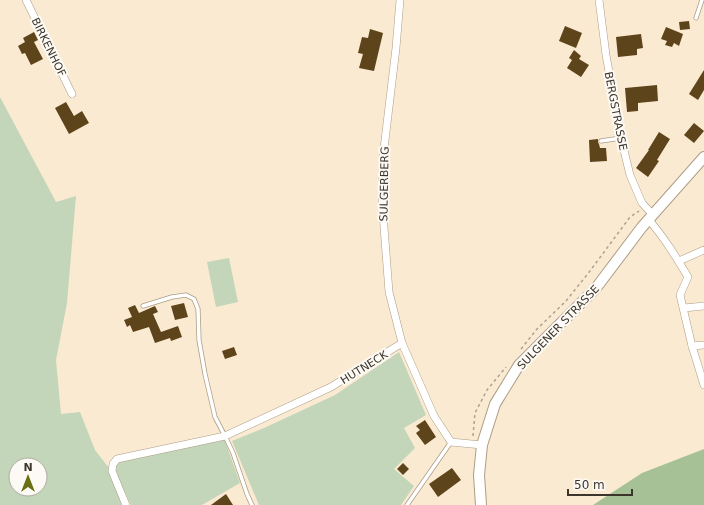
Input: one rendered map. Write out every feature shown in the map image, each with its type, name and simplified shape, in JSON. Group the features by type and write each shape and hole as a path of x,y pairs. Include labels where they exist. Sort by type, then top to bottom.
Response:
{"main road":[{"name":"SULGENER STRASSE","path":"481,505 477,445 495,404 519,365 596,288 648,220 704,157"}],"street":[{"name":"BIRKENHOF","path":"26,0 72,94"},
{"name":"SULGERBERG","path":"400,0 383,157 382,201 389,292 402,343"},
{"name":"BERGSTRASSE","path":"598,0 606,56 621,138 630,175 642,203 645,206 648,220 661,234 688,277 680,295 684,308"},
{"path":"679,261 704,250"},
{"path":"704,306 684,308 692,346 704,385"},
{"name":"HUTNECK","path":"126,505 112,471 113,464 117,459 226,436 331,387 402,343"},
{"path":"402,343 434,416 451,442 477,445"},
{"path":"692,346 704,346"}],"lane":[{"path":"696,18 702,0"},
{"path":"601,141 621,138"},
{"path":"143,306 172,297 186,295 194,300 198,309 199,340 215,416 226,436 252,505"},
{"path":"407,505 451,442"}],"path":[{"path":"518,352 537,329 566,301 630,217 645,206"},
{"path":"477,445 475,413 487,390 508,364"}],"green space":[{"path":"0,97 56,202 76,196 67,303 56,360 61,414 80,412 95,450 109,468 122,505 0,505"},
{"path":"229,258 238,302 216,307 207,262"},
{"path":"399,352 426,415 404,428 415,448 394,469 414,486 401,505 259,505 232,441 335,395"},
{"path":"224,438 240,483 202,505 131,505 115,471 115,466 118,460"},
{"path":"704,449 704,505 593,505 642,473"}],"building":[{"path":"689,21 690,29 680,30 679,22"},
{"path":"565,26 582,33 576,48 559,41"},
{"path":"666,27 683,34 679,46 674,43 672,47 665,45 667,41 661,39"},
{"path":"370,29 383,33 374,71 359,68 363,54 358,53 362,37 368,38"},
{"path":"34,32 38,40 34,42 43,59 31,65 25,53 22,54 18,46 25,42 23,38"},
{"path":"641,34 643,48 637,49 637,55 618,57 616,37"},
{"path":"574,50 581,56 579,59 589,65 581,77 567,68 572,60 569,58"},
{"path":"704,70 704,90 698,100 689,94"},
{"path":"657,85 658,101 638,103 638,111 627,112 625,88"},
{"path":"66,102 74,116 82,111 89,123 69,134 55,108"},
{"path":"694,123 704,131 694,143 684,135"},
{"path":"659,132 670,139 657,160 659,161 648,177 636,168 649,150"},
{"path":"598,139 600,148 606,148 607,161 590,162 589,140"},
{"path":"184,303 188,317 175,320 171,306"},
{"path":"135,305 139,313 155,306 158,312 153,314 161,332 178,326 182,337 171,341 170,338 155,343 149,327 133,332 130,325 127,327 124,320 132,317 128,308"},
{"path":"234,347 237,355 225,359 222,351"},
{"path":"425,420 436,437 425,445 416,433 420,430 416,426"},
{"path":"403,463 409,469 403,475 397,469"},
{"path":"452,468 461,480 438,497 429,484"},
{"path":"226,494 233,505 211,505"}]}
